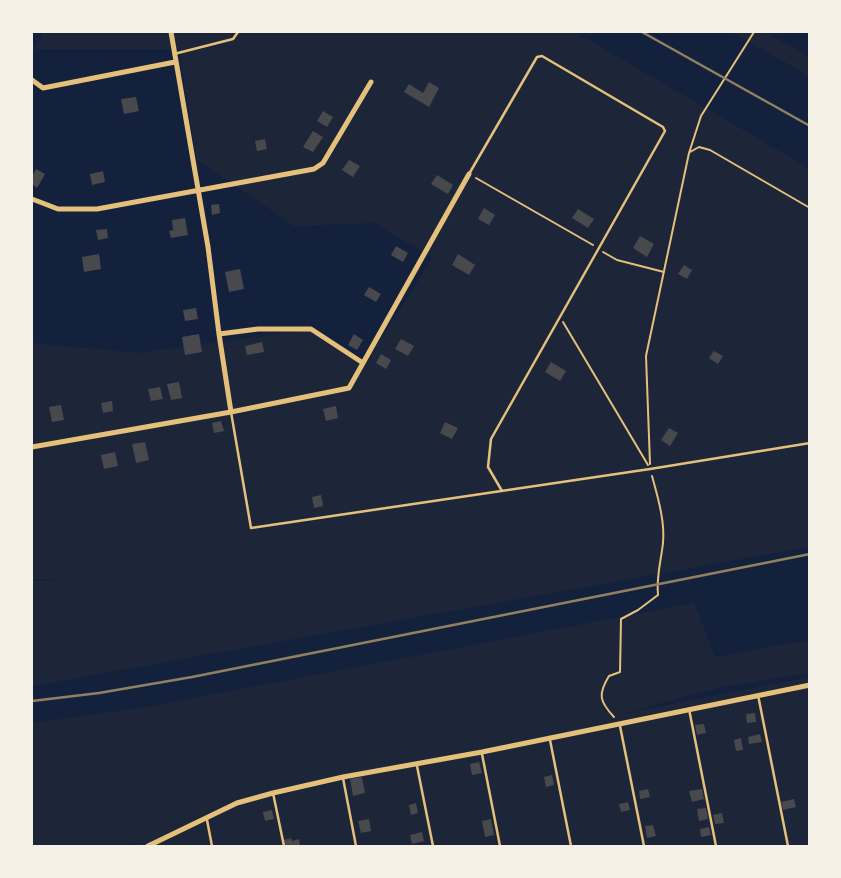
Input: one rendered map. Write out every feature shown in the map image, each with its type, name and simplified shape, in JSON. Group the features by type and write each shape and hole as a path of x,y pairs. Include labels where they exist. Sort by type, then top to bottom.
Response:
{"street":[{"path":"171,32 231,412"},
{"path":"32,80 43,88 176,62"},
{"path":"32,199 58,209 97,209 314,169 323,163 371,82"},
{"path":"32,447 349,388 469,174"},
{"path":"219,334 258,329 311,329 363,363"},
{"path":"148,846 207,820 237,803 273,793 810,685"}],"lane":[{"path":"174,54 233,39 238,32"},
{"path":"469,174 537,57 542,56 564,68 666,131 491,439 488,467 502,491"},
{"path":"231,412 251,528 810,443"},
{"path":"758,694 788,846"},
{"path":"689,709 716,846"},
{"path":"619,723 643,846"},
{"path":"549,737 571,846"},
{"path":"482,752 500,846"},
{"path":"417,763 433,846"},
{"path":"343,777 356,846"},
{"path":"273,793 284,846"},
{"path":"207,820 212,846"}],"path":[{"path":"650,469 646,356 689,153 701,116 754,32"},
{"path":"689,153 699,147 710,149 810,208"},
{"path":"469,174 617,260 664,272"},
{"path":"560,318 650,469 661,507 658,595 621,619 621,672 609,676 601,690 603,706 619,723"}],"shaded area":[{"path":"43,32 575,32 809,168 809,547 32,686 32,581 59,580 32,579 32,343 139,353 311,329 364,364 433,258 374,223 294,226 196,159 179,49 34,49"},
{"path":"731,32 765,32 809,57 809,76"},
{"path":"694,603 715,657 809,640 809,673 721,687 621,714 809,677 809,846 131,846 138,842 122,846 32,846 32,723 146,707"}],"building":[{"path":"429,82 439,88 429,107 404,92 409,84 423,93"},
{"path":"136,97 139,111 124,114 121,99"},
{"path":"323,111 333,117 327,127 317,121"},
{"path":"313,131 323,137 313,152 303,147"},
{"path":"265,139 267,149 257,151 255,141"},
{"path":"349,160 360,166 353,177 342,170"},
{"path":"36,169 45,174 37,188 32,184"},
{"path":"103,171 105,182 92,185 90,174"},
{"path":"437,175 453,185 448,194 431,184"},
{"path":"219,204 220,213 212,215 211,205"},
{"path":"484,208 495,215 489,225 478,219"},
{"path":"578,209 594,219 588,228 572,218"},
{"path":"185,218 188,235 171,238 169,231 173,230 172,220"},
{"path":"107,229 108,238 98,240 96,230"},
{"path":"640,236 654,244 647,257 633,248"},
{"path":"396,246 408,253 403,262 391,255"},
{"path":"99,254 101,269 84,272 82,257"},
{"path":"458,254 475,265 469,275 452,265"},
{"path":"684,265 692,270 687,279 678,274"},
{"path":"240,269 244,289 229,292 225,272"},
{"path":"369,287 381,294 376,302 364,295"},
{"path":"196,308 198,319 185,321 183,310"},
{"path":"199,334 202,352 185,355 182,337"},
{"path":"354,334 363,340 357,350 348,345"},
{"path":"401,339 414,346 408,356 395,349"},
{"path":"262,342 264,352 247,355 245,346"},
{"path":"714,351 723,356 718,364 709,358"},
{"path":"381,354 391,360 386,369 376,363"},
{"path":"551,362 566,371 560,381 545,372"},
{"path":"179,382 182,398 171,400 167,384"},
{"path":"160,387 163,399 151,401 148,389"},
{"path":"112,401 113,411 103,413 101,403"},
{"path":"61,405 64,420 52,422 49,407"},
{"path":"336,406 338,418 326,421 323,409"},
{"path":"221,421 224,431 214,433 212,423"},
{"path":"445,422 458,428 452,439 440,433"},
{"path":"669,428 678,433 670,446 661,440"},
{"path":"145,442 149,460 136,463 132,444"},
{"path":"115,452 118,466 104,469 101,455"},
{"path":"321,495 323,506 314,508 312,497"},
{"path":"755,713 756,722 747,723 746,714"},
{"path":"704,724 706,733 697,735 695,725"},
{"path":"760,734 762,742 749,744 748,737"},
{"path":"741,738 743,750 736,751 734,740"},
{"path":"479,762 482,773 472,775 470,764"},
{"path":"552,775 554,785 546,787 544,777"},
{"path":"362,777 365,793 353,796 350,779"},
{"path":"648,789 650,797 640,799 639,791"},
{"path":"702,789 704,799 692,802 689,791"},
{"path":"794,799 796,807 783,810 781,802"},
{"path":"628,802 630,810 621,812 619,804"},
{"path":"416,803 418,813 411,815 409,805"},
{"path":"706,808 708,819 699,821 697,809"},
{"path":"272,810 274,819 265,821 263,812"},
{"path":"722,813 724,823 715,824 713,815"},
{"path":"369,819 371,831 361,833 358,821"},
{"path":"491,819 494,835 485,837 482,821"},
{"path":"653,825 656,836 647,838 645,826"},
{"path":"709,827 711,835 701,837 700,829"},
{"path":"422,832 424,841 412,844 410,835"},
{"path":"291,838 292,841 299,839 300,845 286,846 284,840"}],"railway":[{"path":"642,32 810,126"},
{"path":"32,701 192,677 810,554"}]}
